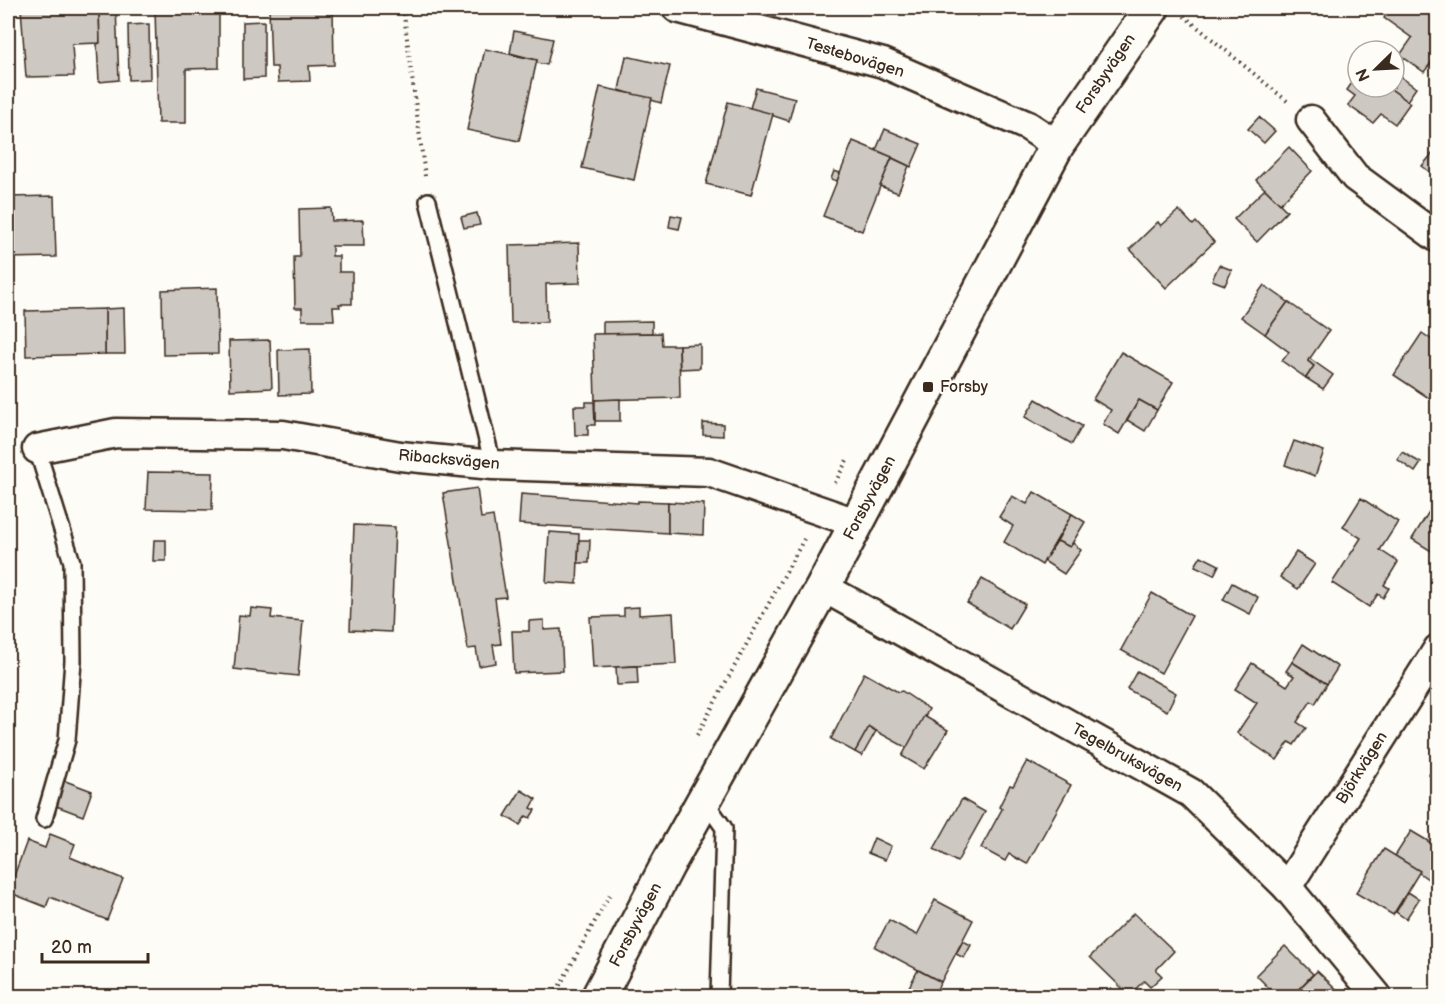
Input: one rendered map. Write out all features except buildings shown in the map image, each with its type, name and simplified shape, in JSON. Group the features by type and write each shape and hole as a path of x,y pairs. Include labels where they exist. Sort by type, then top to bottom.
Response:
{"street":[{"name":"Testebovägen","path":"677,8 883,63 1028,126 1057,145"},
{"name":"Forsbyvägen","path":"599,996 704,800 823,587 1057,145 1152,8"},
{"path":"1311,120 1355,177 1437,238"},
{"name":"Ribacksvägen","path":"37,449 116,433 283,435 400,456 494,465 709,472 856,524"},
{"name":"Tegelbruksvägen","path":"823,587 1191,794 1287,887 1377,996"},
{"name":"Björkvägen","path":"1287,887 1437,649"}],"lane":[{"path":"428,201 494,465"},
{"path":"37,449 72,562 74,661 67,740 44,819"},
{"path":"704,800 724,828 720,996"}],"path":[{"path":"403,8 428,201"},
{"path":"1183,15 1311,120"}],"place":[{"name":"Forsby","path":"928,387"}]}
